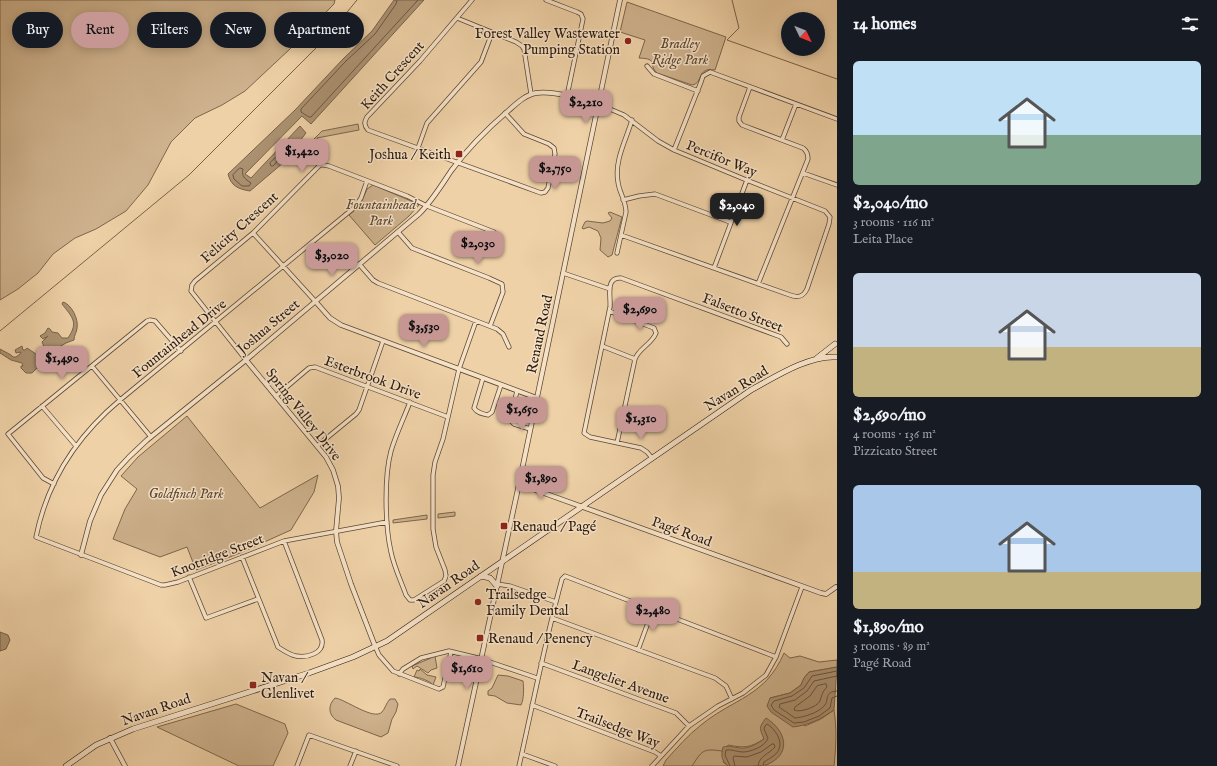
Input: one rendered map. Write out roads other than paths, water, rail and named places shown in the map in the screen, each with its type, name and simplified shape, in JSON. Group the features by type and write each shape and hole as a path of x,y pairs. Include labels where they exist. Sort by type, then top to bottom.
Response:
{"main road":[{"path":"836,343 834,352 837,357"},
{"name":"Navan Road","path":"814,360 836,343"},
{"name":"Navan Road","path":"66,766 96,745 133,728 309,673 353,657 387,641 751,390 785,372 814,360 825,357 837,357"},
{"path":"480,576 490,578 497,585"}],"street":[{"name":"Keith Crescent","path":"472,0 420,61 367,117 365,126 368,130 541,193 545,192 548,188 555,154 554,148 549,144 524,134 505,113"},
{"path":"546,0 581,14 583,19 568,96"},
{"name":"Renaud Road","path":"458,766 482,659 620,0"},
{"path":"456,18 516,42 522,46 524,49 530,94 547,93 568,96 598,104"},
{"path":"418,148 427,123 481,62 492,33"},
{"path":"647,66 654,74 698,91"},
{"path":"674,150 704,76 710,72 837,119"},
{"path":"750,87 739,117 740,123 744,126 803,148 807,152 808,159 758,284"},
{"name":"Joshua Street","path":"81,555 90,521 99,500 108,482 129,457 150,437 246,360 398,232 426,206 458,163 489,127 530,94"},
{"name":"Percifor Way","path":"598,104 617,111 632,120 658,141 674,150 825,211 830,217 807,289 803,295 796,297 621,235"},
{"path":"782,140 796,104"},
{"path":"617,253 626,212 626,205 618,184 618,162 632,120"},
{"name":"Felicity Crescent","path":"246,360 191,291 192,285 253,233 320,166 324,165 407,196 426,206 494,232 499,237 500,245"},
{"path":"802,173 837,185"},
{"path":"714,268 747,180"},
{"name":"Fountainhead Drive","path":"36,538 43,508 54,484 76,446 92,427 120,400 355,207 361,198 367,181"},
{"path":"623,200 655,194 730,222"},
{"path":"398,232 412,248 502,284 504,292 490,326"},
{"path":"253,233 335,322 537,398"},
{"path":"360,264 372,280 378,283 498,329 503,334 509,346"},
{"path":"563,273 610,289 609,311 584,431 589,437 643,449 652,458"},
{"name":"Falsetto Street","path":"610,289 612,280 621,278 781,337 787,344"},
{"path":"609,311 647,325 655,330 655,336 637,354 635,358 617,443"},
{"path":"54,484 43,478 8,434 147,321 150,320 158,323 181,351"},
{"path":"410,402 391,450 389,460 387,480 387,522 391,553 406,596 410,600 414,600 444,581 446,576 446,570 436,547 433,529 433,481 435,462 444,439 459,369 476,321"},
{"path":"317,446 359,410 383,341"},
{"path":"602,346 635,358"},
{"name":"Spring Valley Drive","path":"246,360 329,461 337,481 339,498 336,531 340,553 375,646"},
{"path":"92,366 150,437"},
{"name":"Esterbrook Drive","path":"276,396 312,367 315,367 448,417"},
{"path":"483,378 474,408 482,413 488,415 492,412 500,385"},
{"path":"517,391 510,420 514,424 530,429"},
{"path":"42,406 76,446"},
{"name":"Pagé Road","path":"519,484 802,587 824,594 836,587"},
{"name":"Knotridge Street","path":"36,538 161,585 171,584 284,541 387,522"},
{"path":"242,557 278,648 297,656 305,656 317,652 323,645 322,640 284,541"},
{"path":"519,766 541,663 556,602 563,578 565,576 776,657"},
{"path":"189,577 206,618 258,599"},
{"path":"497,585 510,586 556,602"},
{"name":"Trailsedge Way","path":"532,705 656,752 661,756 689,726 706,713 743,693 766,675 776,657 802,587"},
{"path":"638,650 654,609"},
{"path":"552,618 715,678 726,686 732,699"},
{"path":"375,646 379,656 390,669 436,689 442,688 451,652"},
{"path":"399,674 403,669 421,658 451,652 482,659 538,678"},
{"name":"Langelier Avenue","path":"541,663 676,713 689,726"},
{"path":"297,766 309,735 397,766"},
{"path":"110,738 125,766"},
{"path":"350,766 356,751"},
{"path":"522,754 555,766"},
{"path":"652,766 661,756"}],"water":[{"path":"394,0 424,0 311,124 302,116 245,174 251,178 300,126 306,133 283,163 250,191 239,188 233,184 228,174 295,110 354,48 364,48 364,39 372,31"},
{"path":"63,302 66,303 74,312 77,320 77,329 74,340 54,350 52,361 49,365 38,367 32,373 26,373 21,368 21,366 23,366 22,363 11,360 0,353 0,349 13,357 16,357 21,352 16,353 15,350 22,346 23,350 27,348 36,354 43,351 45,349 42,342 48,336 43,339 40,336 45,333 48,328 52,332 58,333 62,338 68,338 74,324 71,316 62,304"},
{"path":"0,632 8,635 10,640 6,649 0,651"},
{"path":"837,667 834,710 824,716 810,723 793,727 771,712 767,706 770,698 790,693 801,685 809,672"},
{"path":"766,718 779,729 782,736 784,743 780,755 774,761 766,765 728,766 722,757 723,747 728,746 746,748 764,739 760,728"}],"waterway":[{"path":"0,331 189,175 325,39 357,0"},
{"path":"732,0 739,28 727,40 837,79"},
{"path":"692,766 698,757 706,750 722,751"}],"place":[{"name":"Forest Valley Wastewater Pumping Station","path":"628,41"},
{"name":"Joshua / Keith","path":"459,154"},
{"name":"Renaud / Pagé","path":"504,526"},
{"name":"Trailsedge Family Dental","path":"478,602"},
{"name":"Renaud / Penency","path":"480,638"},
{"name":"Navan / Glenlivet","path":"253,685"}],"park label":[{"name":"Bradley Ridge Park","path":"680,52"},
{"name":"Fountainhead Park","path":"381,212"},
{"name":"Goldfinch Park","path":"186,493"}]}
